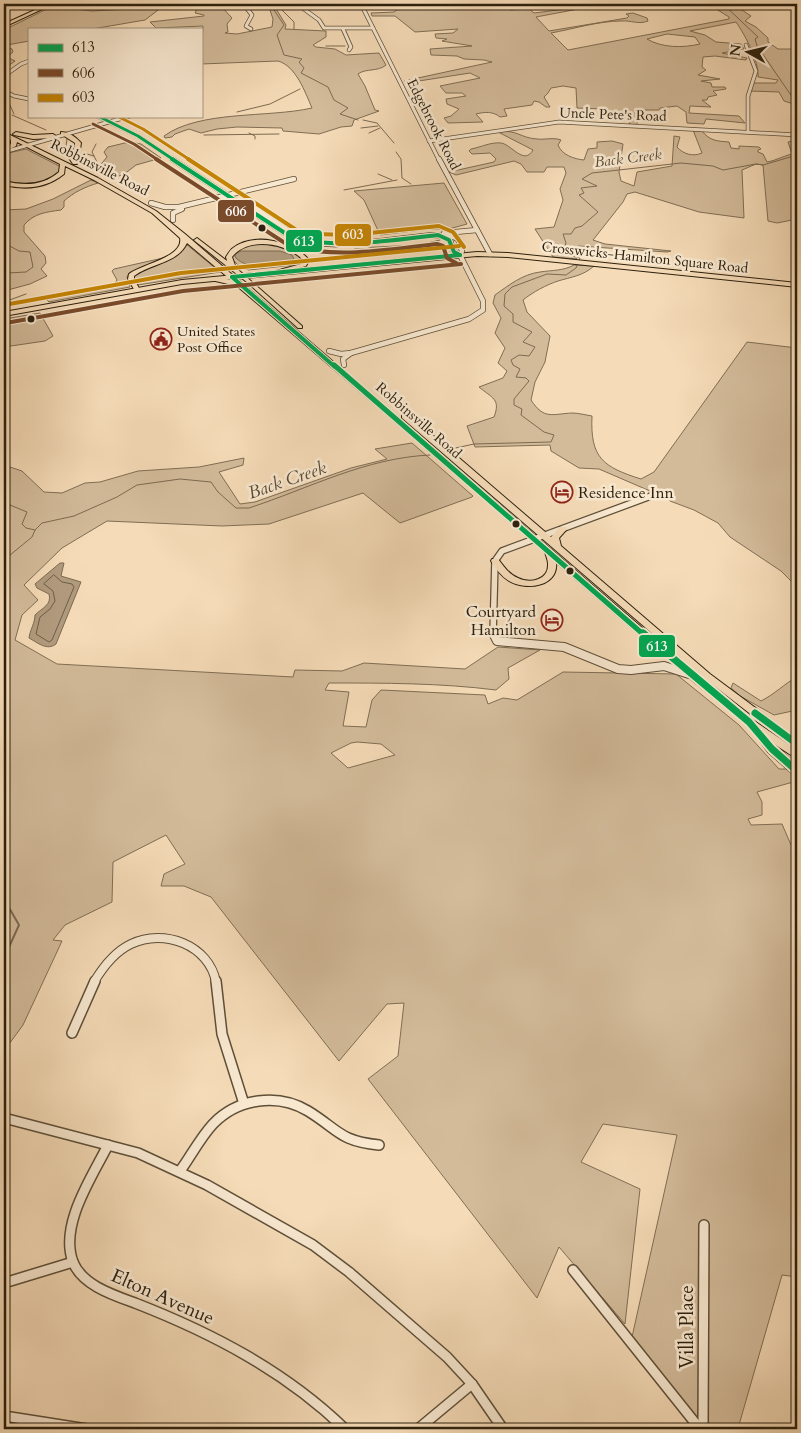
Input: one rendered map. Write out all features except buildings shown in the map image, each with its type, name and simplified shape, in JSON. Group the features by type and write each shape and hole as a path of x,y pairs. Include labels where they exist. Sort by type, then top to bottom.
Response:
{"highway":[{"path":"4,21 41,4"},
{"path":"4,27 50,4"},
{"name":"Robbinsville Road","path":"4,128 62,162 140,203 183,235 324,352 539,537 557,548 706,676 797,744"},
{"name":"Robbinsville Road","path":"4,134 15,136"},
{"path":"65,134 78,143 77,150 72,158 75,163"},
{"path":"4,151 14,145 15,136 53,136"},
{"name":"Robbinsville Road","path":"30,144 75,163 152,203 234,268 324,352 344,364 539,537 547,550 669,656 749,722 797,755"},
{"path":"4,183 27,186 50,181 62,173 62,162"},
{"path":"137,290 131,275 142,267 167,259 181,250 184,244 183,235"},
{"path":"234,268 229,257 232,252 244,245 259,243 291,248 301,253 306,260 304,265 278,272"},
{"path":"213,279 241,285"},
{"path":"557,548 555,538 563,529"},
{"path":"495,561 502,572 510,579 520,583 533,584 551,573 553,561 547,550"},
{"path":"669,656 679,658 706,676"},
{"path":"749,722 772,749 797,771"}],"main road":[{"name":"Crosswicks-Hamilton Square Road","path":"460,255 477,254 488,249 500,254 797,285"},
{"path":"4,314 137,290 213,279 460,255"}],"street":[{"path":"99,8 105,4"},
{"path":"249,4 245,6 252,15 246,26 251,29"},
{"path":"297,4 319,20 322,28 373,28"},
{"path":"302,7 323,4"},
{"name":"Edgebrook Road","path":"361,4 429,141 488,249"},
{"path":"343,29 351,47 349,50"},
{"path":"746,45 756,71 748,96 748,132"},
{"path":"4,71 19,61 28,60"},
{"path":"4,76 28,61"},
{"path":"4,91 28,100"},
{"path":"4,95 28,100"},
{"path":"4,151 109,120 138,136 231,195 289,236 308,243 336,245 428,235 448,235 477,230"},
{"name":"Uncle Pete's Road","path":"429,141 559,122 797,135"},
{"path":"30,144 65,134"},
{"path":"152,203 164,207 175,207 294,179 179,210 172,214 173,220"},
{"path":"324,352 351,353 469,319 480,314 483,310 483,301 460,255 454,252 448,235"},
{"path":"344,364 343,359 351,353"},
{"path":"659,493 502,551 495,561 493,636 497,641 564,647 618,669 631,670 664,666 690,674"},
{"path":"646,668 669,656"},
{"path":"72,1033 95,978 111,958 126,948 146,940 168,939 186,943 202,953 212,967 223,1039 244,1104"},
{"path":"180,1171 212,1125 232,1109 244,1104 269,1100 291,1103 310,1112 350,1141 379,1145"},
{"path":"4,1118 138,1152 180,1171 313,1245 331,1258 447,1357 472,1384 503,1429"},
{"path":"4,1283 73,1262 70,1244 72,1221 108,1145"},
{"name":"Villa Place","path":"701,1429 704,1225"},
{"name":"Elton Avenue","path":"73,1262 92,1284 187,1324 249,1356 302,1390 345,1429"},
{"path":"573,1270 701,1429"},
{"path":"418,1429 472,1384"},
{"path":"4,1416 87,1429"}],"shaded area":[{"path":"57,4 85,4 76,9 92,11 162,7 145,20 98,28 28,28 28,41 7,45 13,52 7,57 15,61 4,69 4,30"},
{"path":"219,4 232,18 227,24 228,32 225,33 237,34 272,27 273,19 268,4 273,4 286,25 285,29 326,31 326,37 313,45 316,47 335,49 346,55 379,53 386,65 379,69 358,74 375,110 379,111 354,120 352,126 341,127 319,134 283,131 282,128 237,127 201,133 189,129 172,137 165,138 164,136 179,128 215,118 312,108 295,74 284,64 278,61 202,64 203,26 156,28 150,22 204,16 195,13 197,9 192,6 169,7"},
{"path":"401,4 504,4 510,10 523,9 518,4 523,4 534,13 605,4 536,17 549,31 627,18 629,16 626,14 633,13 647,18 648,21 644,22 604,22 551,33 568,50 729,19 729,17 708,4 733,4 751,16 745,21 756,27 768,38 768,42 778,49 797,49 797,105 784,101 779,92 749,91 753,83 776,83 778,80 758,77 754,56 736,22 690,31 705,35 716,42 741,44 744,49 722,53 747,58 746,60 715,56 703,57 702,67 706,70 698,75 720,79 701,81 711,83 712,87 725,87 726,89 713,91 717,95 708,97 707,100 702,100 711,107 690,106 689,113 739,116 745,123 706,119 704,124 687,123 686,112 677,106 660,108 659,110 640,110 640,118 636,125 629,124 631,115 603,114 603,109 577,108 576,88 563,86 551,88 544,97 550,107 534,101 532,105 504,109 507,116 500,117 491,113 482,113 476,114 483,122 448,123 444,118 451,116 459,109 447,104 446,99 466,96 462,93 446,93 440,86 480,78 470,73 406,83 404,81 492,62 464,59 457,56 431,55 430,49 472,46 442,41 447,39 436,38 435,34 453,33 458,29 415,32 395,16 372,16 371,13 394,12 401,7","holes":["667,34 695,37 700,44 680,47 666,46 647,39"]},
{"path":"708,4 665,8 656,6"},
{"path":"693,130 702,131 714,140 729,142 731,148 739,149 739,146 759,147 761,149 758,152 763,154 767,162 792,154 788,142 797,140 797,219 777,223 768,221 763,165 756,164 742,170 744,218 699,212 635,192 627,194 623,202 593,240 605,244 671,251 578,246 574,254 577,259 553,257 535,229 554,227 563,200 560,189 566,173 564,167 547,167 544,172 527,172 521,164 514,161 456,175 449,172 494,162 496,159 490,153 472,154 469,151 490,144 505,144 517,153 526,156 533,150 498,132 504,131 531,138 561,140 558,145 565,154 584,160 588,149 597,148 597,142 612,141 623,144 619,172 621,181 634,186 637,172 672,166 674,136 680,137 677,147 682,151 692,155 702,153"},
{"path":"129,142 141,144 161,158 136,165 123,175 114,177 97,169 107,157 104,152 108,147"},
{"path":"26,149 61,167 61,172 34,184 4,181 4,154"},
{"path":"91,180 98,183 72,195 64,201 64,207 61,210 46,212 36,216 24,225 24,232 45,256 46,263 41,269 47,276 30,284 4,291 4,210 26,209 53,199"},
{"path":"444,183 467,224 449,229 429,229 380,235 364,200 354,191"},
{"path":"186,244 220,272 138,285 133,277 135,273 170,259"},
{"path":"262,244 290,249 304,260 303,264 249,270 241,268 231,258 233,253 250,245"},
{"path":"163,258 130,272 127,277 130,287 49,302 45,298 113,286 117,280 112,271 114,269"},
{"path":"574,265 594,266 581,274 544,287 523,300 527,312 550,336 545,362 535,382 531,400 544,413 554,415 574,413 592,416 593,442 601,459 608,465 628,475 641,479 654,472 747,342 797,348 797,592 792,582 781,571 730,537 718,523 694,510 670,501 661,492 650,491 599,469 579,468 551,451 550,445 475,447 467,426 494,417 496,411 494,399 479,387 503,378 507,371 498,363 505,348 495,333 501,318 493,303 495,295 516,280 528,275"},
{"path":"40,313 53,336 45,341 4,347 4,319"},
{"path":"412,443 473,496 400,523 363,493 269,524 222,526 107,521 62,548 24,585 38,600 22,615 15,640 57,664 293,677 295,670 342,671 364,663 465,669 498,647 540,650 508,668 509,679 496,690 392,683 329,683 325,690 349,692 343,726 366,727 372,700 381,690 485,695 488,704 503,698 517,700 563,672 676,674 739,725 779,769 787,769 797,777 797,781 757,792 762,802 762,815 748,819 751,825 782,824 791,845 797,851 797,1277 782,1275 739,1425 711,1424 710,1429 698,1429 630,1346 677,1135 603,1124 581,1162 640,1189 625,1324 559,1247 537,1298 368,1079 398,1056 404,1003 387,1004 339,1061 211,897 184,886 161,886 164,874 185,864 166,835 113,862 112,902 65,925 53,940 62,941 23,1025 4,1051 4,465 22,471 44,492 62,493 85,483 100,482 138,471 199,467 244,458 243,465 219,472 240,504 255,502 351,468 387,459 375,449","holes":["351,743 381,744 395,755 348,768 331,753"]},
{"path":"797,677 797,710 774,715 740,696 731,688 733,683 761,701"}],"water":[{"path":"241,251 280,251 292,255 294,259 272,266 255,266 240,261 235,257 235,254"},
{"path":"60,563 64,563 61,576 81,582 56,644 49,647 29,638 35,615 46,606 50,598 49,594 37,588 35,584"}],"waterway":[{"path":"4,16 7,4"},
{"path":"270,4 284,25 277,35 284,55 302,59 299,62 304,68 301,73 328,87 334,100 348,108 340,114 358,120"},
{"name":"Back Creek","path":"723,4 758,37 755,39 757,46 764,49 762,53 797,104"},
{"path":"277,5 294,22 294,29"},
{"path":"326,46 345,46"},
{"path":"237,112 270,104 300,89"},
{"path":"8,101 14,114"},
{"path":"12,115 46,130"},
{"path":"363,120 377,123 394,143"},
{"path":"361,128 378,126"},
{"path":"369,133 380,128"},
{"path":"204,135 252,134"},
{"path":"252,134 255,136 255,139"},
{"path":"252,134 279,134"},
{"path":"66,146 67,139"},
{"path":"51,144 71,149"},
{"path":"94,156 92,152 96,144"},
{"path":"396,152 401,159 402,178 411,184"},
{"path":"87,154 94,156"},
{"name":"Back Creek","path":"451,449 474,444 551,442 554,435 544,432 521,415 522,409 514,405 514,399 529,381 526,378 516,377 520,369 513,365 511,360 519,355 529,356 535,347 523,342 532,332 513,322 513,314 504,306 505,294 512,287 547,274 566,275 576,268 580,258 563,253 566,243 563,234 571,234 575,228 582,226 598,212 579,195 584,193 581,188 597,186 582,179 592,173 681,163 713,166 723,170 756,164 763,165 797,155"},
{"path":"94,156 97,162"},
{"path":"378,174 392,180"},
{"path":"344,190 397,180"},
{"path":"4,234 6,244 19,251 30,252 33,267 26,272 7,273 9,280 4,283"},
{"path":"355,248 419,245 440,240"},
{"path":"4,302 26,294"},
{"name":"Back Creek","path":"35,530 42,523 74,516 117,497 137,485 180,479 211,482 218,492 236,508 249,508 360,468 406,457 430,455"},
{"path":"4,489 10,505 27,512 22,524 26,528 35,530"},
{"name":"Back Creek","path":"4,560 32,537 35,530"},
{"name":"Back Creek","path":"4,899 19,925 4,958"}],"transit line":[{"name":"613","path":"102,118 138,136 294,239 330,244 348,244 438,235 449,240 454,252 460,255"},
{"name":"603","path":"121,118 143,129 298,231 315,234 350,235 439,226 453,232 464,247"},
{"name":"606","path":"93,124 134,144 291,247 309,251 345,253 382,251 437,244 443,246 447,258 456,263"},
{"name":"603","path":"4,305 181,273 459,246"},
{"name":"613","path":"232,277 460,255"},
{"name":"606","path":"6,323 183,291 461,264"},
{"name":"613","path":"232,277 664,652 749,722 772,749 797,771"},
{"name":"613","path":"755,713 797,744"}],"place":[{"name":"United States Post Office","path":"161,339"},
{"name":"Residence Inn","path":"562,492"},
{"name":"Courtyard Hamilton","path":"552,620"}]}
